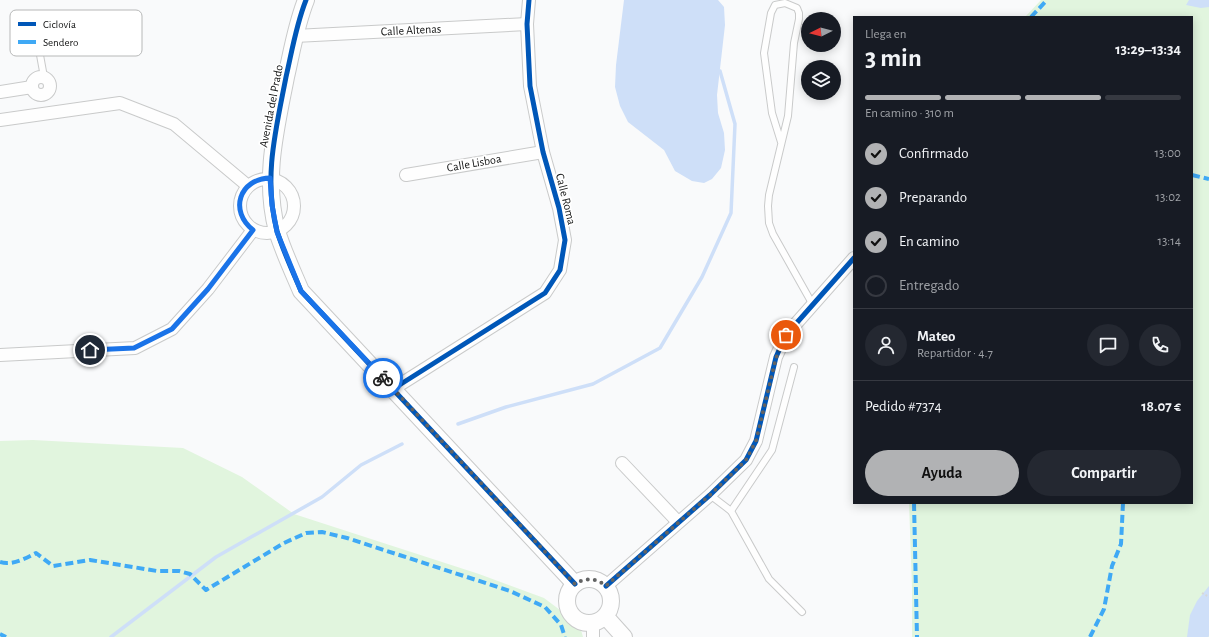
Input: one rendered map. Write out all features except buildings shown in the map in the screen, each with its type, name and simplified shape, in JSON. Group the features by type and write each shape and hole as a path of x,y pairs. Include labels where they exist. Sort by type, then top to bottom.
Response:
{"street":[{"name":"Avenida del Prado","path":"306,0 295,36 272,144 270,178 272,205 277,232 301,291 575,584"},
{"name":"Calle Roma","path":"393,389 545,293 560,270 565,240 559,208 542,152 530,86 527,24 529,0"},
{"name":"Calle Altenas","path":"295,36 527,24"},
{"path":"0,92 32,87 32,84 37,78 44,77"},
{"path":"0,120 120,103 174,124 248,186"},
{"name":"Calle Lisboa","path":"406,175 542,152"},
{"path":"270,178 279,181 286,186 292,194 294,211 291,220 285,227 277,232 261,233 253,230 242,218 240,200 243,192 248,186 255,181 270,178"},
{"path":"0,355 134,348 172,329 208,289 253,230"},
{"path":"606,586 710,495 746,460 756,441 776,358 786,335 853,259"},
{"path":"622,463 678,522"},
{"path":"597,626 611,607 612,596 606,586 597,580 586,579 575,584 569,591 567,601 568,610 574,618 583,623 597,626 624,637"}],"lane":[{"path":"781,142 772,113 764,53 771,13 775,5 785,3 797,8 799,13 794,43 788,116 769,195 769,223 778,245 813,305"},
{"path":"40,56 44,77"},
{"path":"731,511 772,450 794,367"},
{"path":"710,495 731,511 769,579 802,612"}],"path":[{"path":"1202,593 1209,597"}],"green space":[{"path":"1041,0 1209,0 1209,637 912,637 909,504 1193,504 1193,16 1026,16"},
{"path":"33,440 183,448 242,477 294,514 479,574 544,598 564,613 581,630 583,637 0,637 0,441"}],"water":[{"path":"624,0 718,0 724,7 725,25 717,95 718,113 724,133 725,150 721,168 712,179 704,183 692,181 675,171 664,150 628,122 620,106 615,87 616,65"},
{"path":"1189,0 1209,0 1209,7 1201,8 1186,5"},
{"path":"1209,586 1209,636 1187,637 1190,615 1197,601"}],"waterway":[{"path":"458,424 506,407 593,384 660,348 702,277 731,213 735,124 720,71"},
{"path":"111,637 216,557 322,497 361,465 402,444"}],"marked path":[{"path":"1032,16 1047,0"},
{"path":"1193,175 1209,179"},
{"path":"914,504 917,637"},
{"path":"1090,637 1104,609 1112,566 1121,544 1123,504"},
{"path":"0,562 14,562 36,553 53,566 90,560 157,571 179,571 190,574 206,590 284,543 306,533 322,532 347,538 510,591 545,607 561,625 565,637"},
{"path":"0,634 6,637"}],"cycle path":[{"path":"306,0 297,28 286,77 272,154 271,173 271,192 277,231 301,291 575,584"},
{"path":"393,389 545,293 560,270 565,240 559,208 543,152 530,86 527,24 529,0"},
{"path":"606,586 710,495 746,460 756,441 776,357 786,335 853,259"}],"way so far":[{"path":"383,378 575,584 586,579 591,579 597,580 606,586 710,495 746,460 756,441 776,358 786,335"}],"route":[{"path":"90,350 134,348 172,329 208,289 253,230 242,218 240,200 243,192 255,181 270,178 272,205 277,232 301,291 383,378"}]}
